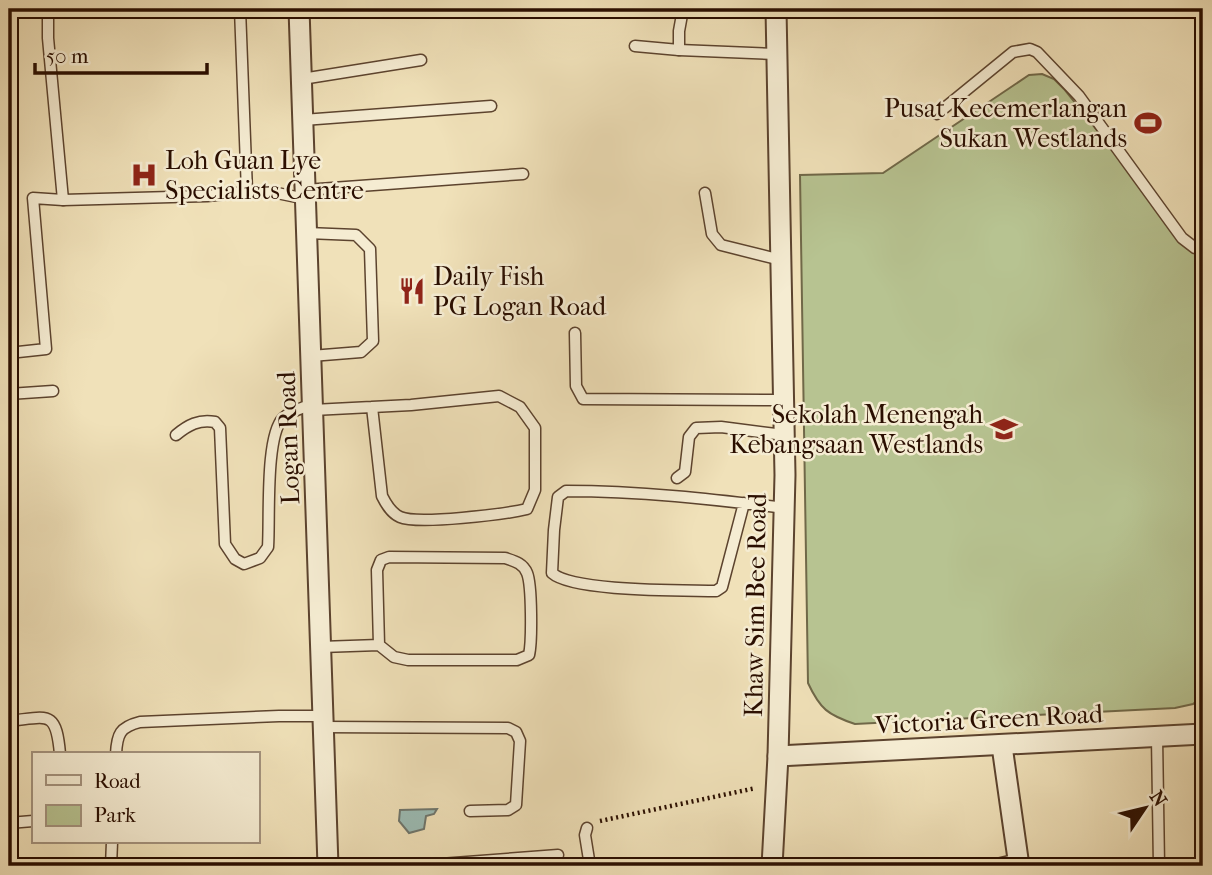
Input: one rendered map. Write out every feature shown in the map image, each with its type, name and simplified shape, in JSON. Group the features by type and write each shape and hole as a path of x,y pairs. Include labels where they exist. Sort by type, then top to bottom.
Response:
{"street":[{"name":"Logan Road","path":"299,9 328,866"},
{"name":"Khaw Sim Bee Road","path":"772,866 778,756 784,508 776,9"},
{"name":"Victoria Green Road","path":"778,756 1203,734"},
{"path":"1002,746 1018,863"}],"lane":[{"path":"48,9 48,38 63,200"},
{"path":"240,9 247,192"},
{"path":"679,50 683,9"},
{"path":"635,46 776,54"},
{"path":"937,114 1013,52 1030,49 1037,51 1079,96 1182,238 1195,248 1203,250"},
{"path":"302,79 421,60"},
{"path":"303,120 491,107"},
{"path":"9,353 46,349 33,198 63,200 207,196 247,192 306,195 523,174"},
{"path":"705,193 712,234 721,245 781,260"},
{"path":"307,233 356,235 370,249 373,295 373,341 361,352 311,356"},
{"path":"575,332 576,386 583,399 783,400"},
{"path":"9,394 53,391"},
{"path":"176,435 188,425 205,420 215,422 220,428 225,544 235,559 244,564 260,558 268,547 274,430 284,417 313,407 372,407 499,396 520,407 534,428 536,491 527,509 441,519 400,518 389,509 382,496 372,407"},
{"path":"677,478 685,472 689,437 696,428 784,435"},
{"path":"744,503 722,587 716,591 592,585 559,578 552,573 558,497 566,491 690,496 784,508"},
{"path":"321,647 379,645 394,657 408,660 517,660 529,655 532,641 527,573 519,563 505,558 389,557 380,560 377,570 379,645"},
{"path":"116,752 117,738 127,725 140,722 279,716 323,722 508,728 516,732 520,741 516,805 508,810 470,811"},
{"path":"9,721 46,717 58,730 60,752"},
{"path":"1157,737 1159,866"},
{"path":"9,823 32,821"},
{"path":"587,828 584,835 590,866"},
{"path":"111,866 112,844"},
{"path":"414,866 558,855"},
{"path":"988,866 1018,863"}],"path":[{"path":"587,828 594,822 777,784"}],"green space":[{"name":"Sekolah Menengah Kebangsaan Westlands","path":"1042,74 1054,79 1064,89 1203,263 1203,696 1193,704 1175,708 855,724 826,710 808,683 800,175 883,173 1029,75"}],"water":[{"path":"437,809 434,814 426,816 424,829 409,833 399,821 400,810"}],"place":[{"name":"Pusat Kecemerlangan Sukan Westlands","path":"1148,123"},
{"name":"Loh Guan Lye Specialists Centre","path":"144,175"},
{"name":"Daily Fish PG Logan Road","path":"412,291"},
{"name":"Sekolah Menengah Kebangsaan Westlands","path":"1004,429"}]}
